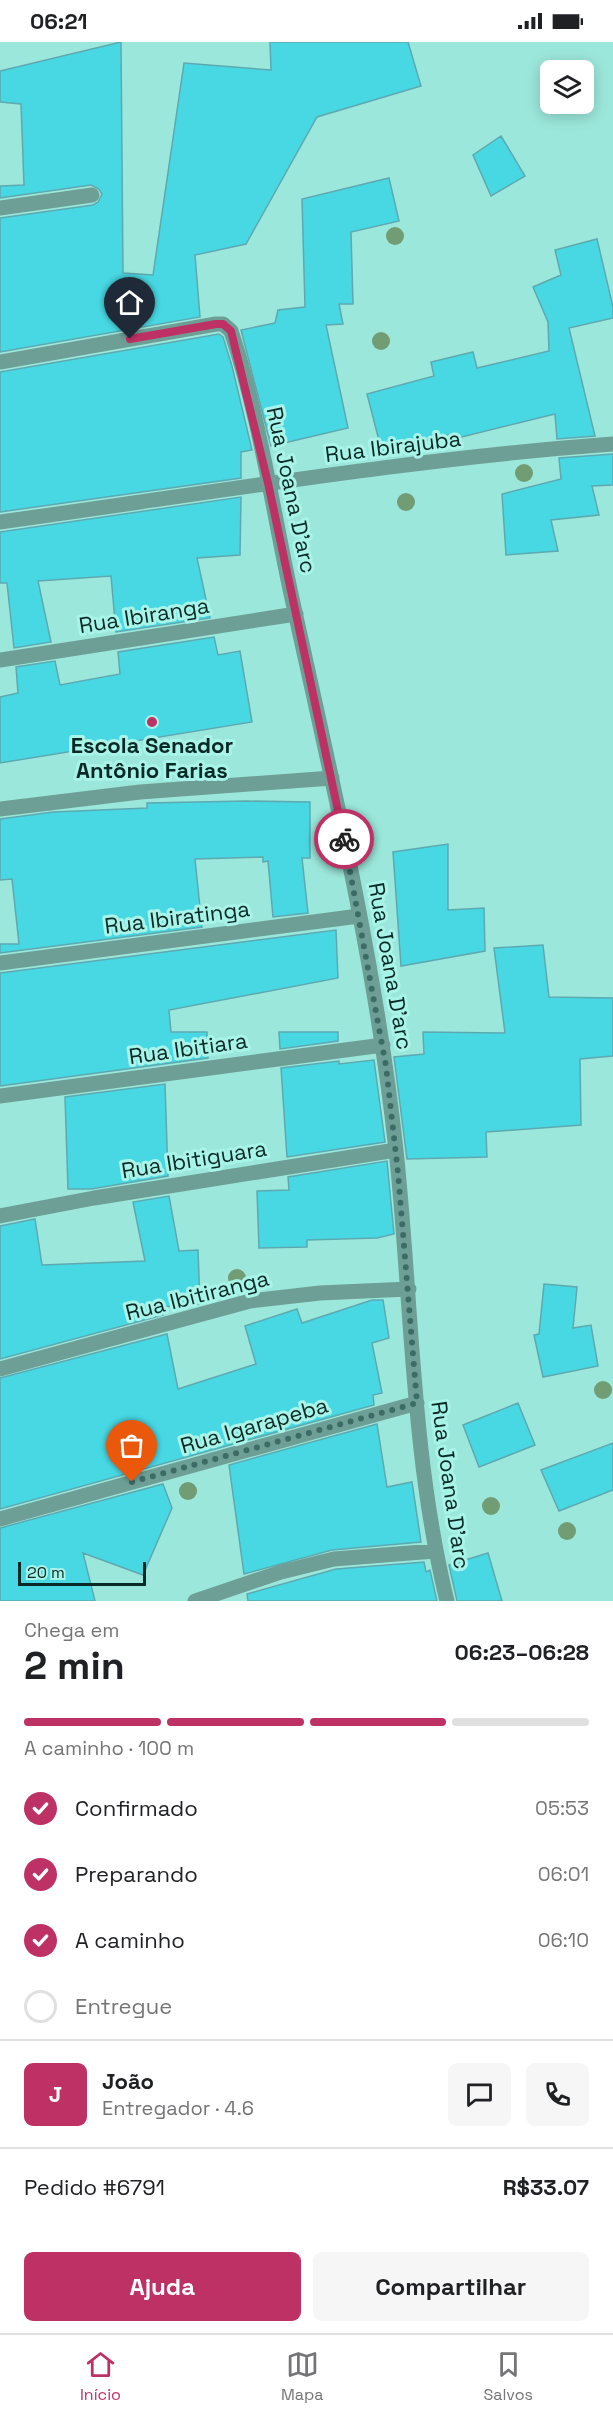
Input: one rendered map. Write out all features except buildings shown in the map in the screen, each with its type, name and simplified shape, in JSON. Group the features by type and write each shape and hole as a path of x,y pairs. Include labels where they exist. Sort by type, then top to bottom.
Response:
{"street":[{"path":"0,208 93,195"},
{"name":"Rua Joana D'arc","path":"0,362 216,324 228,326 234,340 268,483 332,778 383,1045 396,1150 417,1403 435,1551 447,1601"},
{"name":"Rua Ibirajuba","path":"0,522 268,483 556,448 613,444"},
{"name":"Rua Ibiranga","path":"0,660 296,614"},
{"path":"0,809 140,792 332,778"},
{"name":"Rua Ibiratinga","path":"0,963 359,916"},
{"name":"Rua Ibitiara","path":"0,1096 383,1045"},
{"name":"Rua Ibitiguara","path":"0,1216 94,1198 396,1150"},
{"name":"Rua Ibitiranga","path":"0,1369 250,1301 320,1293 409,1289"},
{"name":"Rua Igarapeba","path":"0,1519 417,1403"},
{"path":"195,1601 280,1572 334,1559 435,1551"}],"way so far":[{"path":"132,1482 417,1403 409,1289 386,1066 344,839"}],"place":[{"name":"Escola Senador Antônio Farias","path":"152,722"}],"route":[{"path":"130,339 216,324 228,326 231,331 237,348 268,483 344,839"}]}
